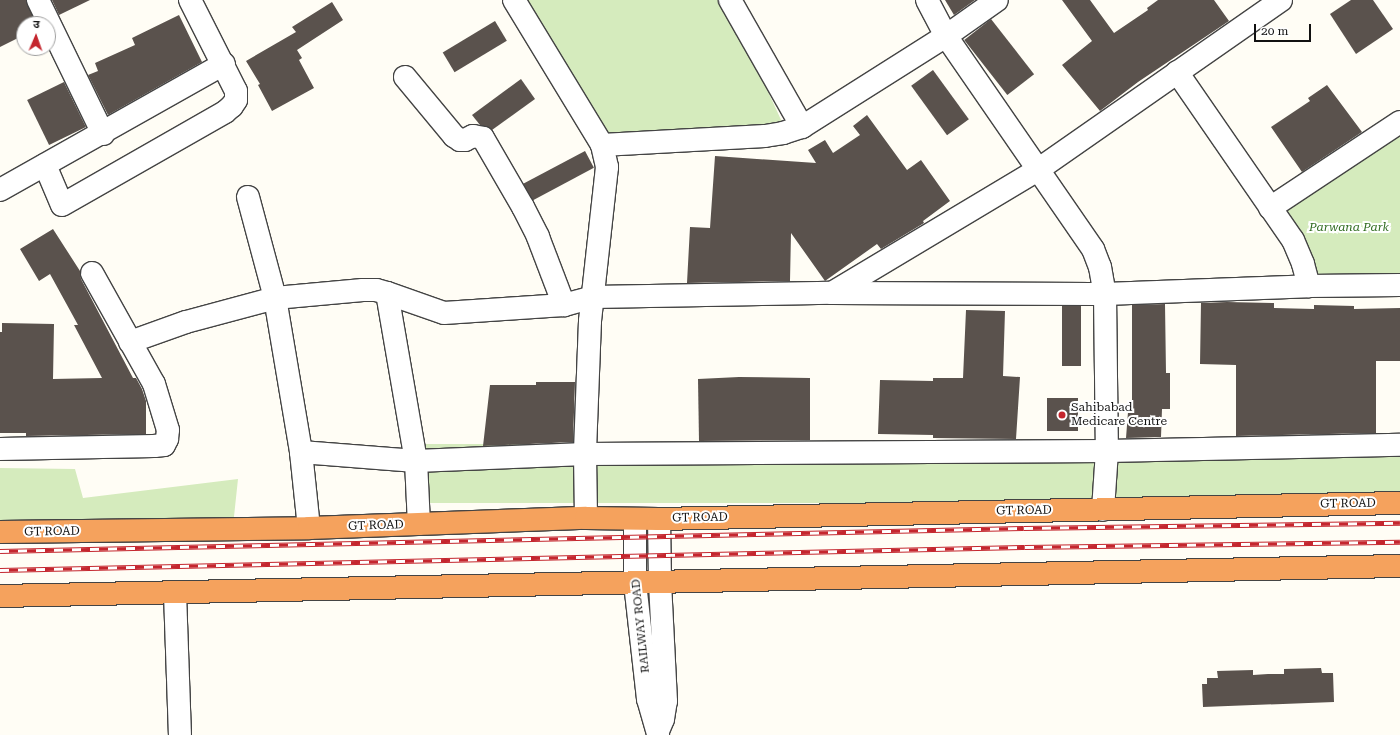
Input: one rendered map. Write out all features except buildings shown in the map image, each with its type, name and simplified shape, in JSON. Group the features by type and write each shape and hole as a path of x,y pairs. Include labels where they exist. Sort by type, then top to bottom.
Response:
{"highway":[{"name":"GT ROAD","path":"0,532 309,528 586,518 659,519 1400,503"},
{"path":"0,596 1400,566"}],"street":[{"path":"38,0 103,134"},
{"path":"45,165 62,205 226,112 232,106 236,100 236,91 224,64 190,0"},
{"path":"514,0 602,145 607,167 590,321 585,454 586,518"},
{"path":"730,0 802,127"},
{"path":"927,0 946,36 1093,249 1100,267 1105,294 1107,451 1104,510"},
{"path":"602,145 764,136 783,133 802,127 946,36 997,0"},
{"path":"832,293 1039,169 1281,0"},
{"path":"0,189 103,134 224,64"},
{"path":"1177,72 1293,240 1303,264 1309,286"},
{"path":"405,77 454,136 460,140 465,140 478,135 483,138 523,207 538,237 564,305"},
{"path":"1270,208 1400,122"},
{"path":"248,197 275,298 301,452 309,528"},
{"path":"0,449 164,445 167,440 168,430 154,384 92,273"},
{"path":"130,342 186,322 275,298 364,290 376,290 387,293 444,313 564,305 593,297 832,293 1105,294 1309,286 1400,285"},
{"path":"387,293 416,461 419,524"},
{"path":"301,452 416,461 585,454 1107,451 1400,445"},
{"name":"RAILWAY ROAD","path":"635,519 635,583 648,699 658,733"},
{"name":"RAILWAY ROAD","path":"658,733 663,719 666,701 660,582 659,519"},
{"path":"175,593 180,735"}],"green space":[{"path":"520,0 726,0 788,135 610,135"},
{"name":"Parwana Park","path":"1400,128 1400,281 1313,282 1287,209"},
{"path":"417,444 1400,444 1400,503 417,503"},
{"path":"0,468 75,469 83,498 238,479 233,526 0,531"}],"railway":[{"path":"0,551 1024,528 1400,523"},
{"path":"0,570 1025,547 1400,542"}],"place":[{"name":"Sahibabad Medicare Centre","path":"1062,415"}]}
